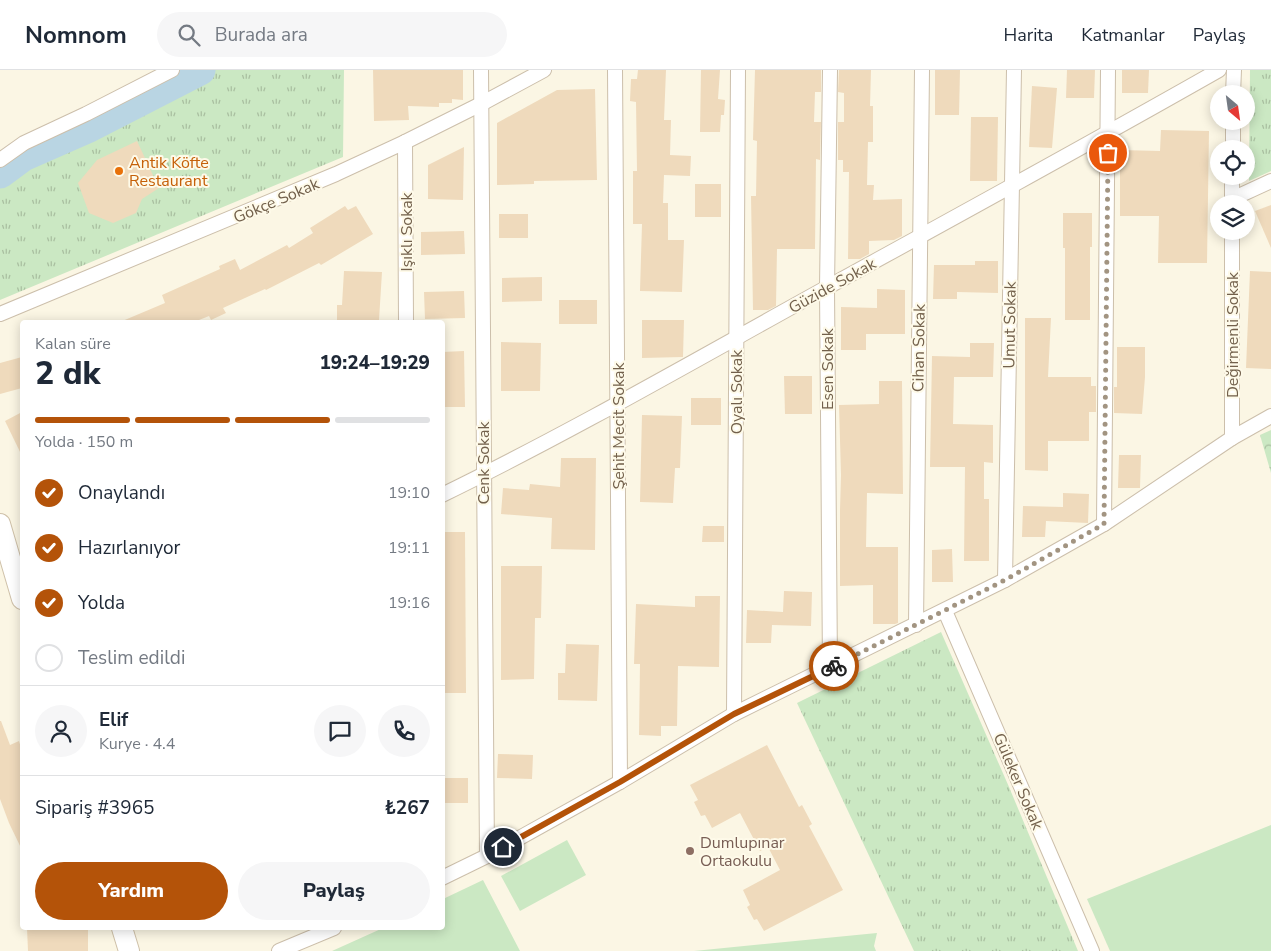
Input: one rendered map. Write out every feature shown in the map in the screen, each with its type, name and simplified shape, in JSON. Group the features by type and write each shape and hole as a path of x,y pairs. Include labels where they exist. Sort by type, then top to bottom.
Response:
{"street":[{"path":"0,160 24,143 172,70"},
{"name":"Cenk Sokak","path":"481,70 487,856"},
{"name":"Gökçe Sokak","path":"0,314 336,174 481,104 544,70"},
{"name":"Şehit Mecit Sokak","path":"615,70 620,782"},
{"name":"Oyalı Sokak","path":"734,714 738,70"},
{"name":"Esen Sokak","path":"830,70 827,288 830,668"},
{"name":"Cihan Sokak","path":"916,625 922,70"},
{"name":"Umut Sokak","path":"1005,580 1014,70"},
{"path":"1104,524 1108,70"},
{"name":"Güzide Sokak","path":"445,494 618,403 1011,187 1218,70"},
{"path":"1233,85 1234,70"},
{"name":"Işıklı Sokak","path":"405,142 406,320"},
{"path":"1244,195 1271,181"},
{"name":"Değirmenli Sokak","path":"1232,240 1232,438"},
{"path":"445,877 487,856 620,782 734,714 1005,580 1104,524 1232,438 1271,416"},
{"path":"0,524 20,592"},
{"name":"Güleker Sokak","path":"945,610 1092,951"},
{"path":"123,930 129,951"},
{"path":"279,951 329,930"}],"green space":[{"path":"200,70 344,70 343,157 0,300 0,173 23,156 89,127"},
{"path":"1250,70 1271,70 1271,171 1255,178 1255,140 1249,140 1249,130 1255,130 1255,85 1250,85"},
{"path":"1271,430 1271,473 1260,435"},
{"path":"941,632 1078,951 914,951 797,703"},
{"path":"1271,825 1271,951 1110,951 1087,899"},
{"path":"567,840 586,875 520,911 501,876"},
{"path":"483,880 520,951 332,951 379,930 445,930 445,898"},
{"path":"877,933 874,946 876,951 694,951"}],"building":[{"path":"373,70 463,70 463,100 452,99 452,103 439,103 439,107 408,106 409,120 374,121"},
{"path":"638,70 666,70 664,120 671,120 670,155 691,156 690,176 664,175 663,203 668,203 668,240 684,240 682,292 640,291 642,224 633,224 633,171 637,171 636,102 630,101 631,79 637,79"},
{"path":"701,70 720,70 718,99 725,100 724,115 721,115 720,132 700,132"},
{"path":"755,70 821,70 821,92 815,92 814,122 821,122 820,160 816,159 815,249 777,249 776,306 768,310 753,310 751,196 756,196 757,141 753,140"},
{"path":"839,70 871,70 870,106 873,106 873,142 868,142 867,185 874,185 873,200 902,199 902,236 894,240 869,241 869,254 860,259 848,259 849,172 843,172 843,160 838,160 838,122 844,122 844,93 838,92"},
{"path":"935,70 960,70 959,115 935,115"},
{"path":"1067,70 1095,70 1094,98 1066,98"},
{"path":"1122,70 1149,70 1148,93 1122,93"},
{"path":"1032,86 1057,88 1052,148 1029,147"},
{"path":"595,89 597,180 534,181 534,184 497,185 497,123 557,90"},
{"path":"971,117 998,117 997,181 970,181"},
{"path":"1161,130 1209,131 1207,263 1158,263 1159,216 1120,216 1120,150 1160,151"},
{"name":"Antik Köfte Restaurant","path":"137,141 159,188 142,199 136,213 113,223 89,213 78,183 97,160"},
{"path":"464,147 463,200 428,199 428,165"},
{"path":"695,184 721,184 721,217 695,217"},
{"path":"1271,205 1271,248 1255,211"},
{"path":"345,206 348,210 356,206 373,234 321,265 319,263 266,290 223,308 226,313 211,320 209,316 199,320 125,320 165,303 162,295 220,269 219,266 235,259 240,270 287,245 289,248 313,233 310,228"},
{"path":"1063,213 1092,213 1090,320 1065,320"},
{"path":"499,214 528,214 528,238 499,238"},
{"path":"464,231 465,254 421,255 421,232"},
{"path":"975,261 998,261 998,293 957,292 957,299 933,299 934,265 975,265"},
{"path":"344,271 382,272 379,320 337,320 337,305 342,305"},
{"path":"1250,271 1271,272 1271,369 1246,368"},
{"path":"542,277 542,301 502,302 502,278"},
{"path":"877,289 905,290 905,334 866,334 866,350 841,350 841,307 877,308"},
{"path":"464,291 465,318 425,319 424,292"},
{"path":"559,300 597,300 597,324 559,324"},
{"path":"1025,318 1051,318 1048,377 1091,377 1091,386 1096,386 1096,412 1089,412 1089,441 1048,441 1048,471 1025,470"},
{"path":"642,320 684,320 683,357 642,358"},
{"path":"501,342 541,343 540,391 501,391"},
{"path":"970,343 994,343 993,377 954,377 953,424 993,425 993,463 984,462 984,499 989,499 989,561 964,561 965,467 930,467 932,356 970,357"},
{"path":"1117,347 1145,347 1142,414 1114,413 1114,387 1117,387"},
{"path":"464,351 465,407 445,407 445,352"},
{"path":"20,358 20,389 0,394 0,363"},
{"path":"784,376 812,376 812,414 785,414"},
{"path":"879,381 902,381 903,494 867,493 866,547 898,547 898,623 895,624 873,624 873,585 840,586 841,475 839,405 879,404"},
{"path":"691,398 721,398 721,425 691,425"},
{"path":"20,413 20,452 5,421"},
{"path":"642,415 682,416 680,468 675,468 673,503 640,502"},
{"path":"1119,455 1141,455 1140,488 1118,488"},
{"path":"561,458 596,458 595,550 551,549 552,518 501,514 503,488 529,490 530,484 560,487"},
{"path":"1063,493 1089,494 1088,523 1046,521 1045,537 1022,537 1023,506 1063,507"},
{"path":"703,526 724,526 724,542 702,542"},
{"path":"445,532 465,532 466,693 445,693"},
{"path":"952,549 953,582 932,582 932,550"},
{"path":"501,566 542,566 541,618 535,618 534,679 501,680"},
{"path":"784,591 812,592 811,626 772,625 771,643 746,643 747,610 783,612"},
{"path":"695,596 720,596 719,667 678,666 677,726 661,726 661,736 639,735 640,664 634,664 636,604 695,607"},
{"path":"566,644 599,645 597,701 558,700 558,673 565,673"},
{"path":"1,721 10,745 19,741 20,744 20,846 0,799"},
{"path":"767,745 799,807 802,805 812,824 809,826 843,890 764,931 757,919 754,920 747,907 750,905 743,890 780,870 768,847 760,851 740,813 712,828 705,815 701,816 694,802 698,800 690,785"},
{"path":"498,754 533,755 532,779 497,778"},
{"path":"445,778 468,778 468,803 445,803"},
{"path":"27,930 88,930 88,951 28,951"}],"waterway":[{"path":"0,173 23,156 89,127 200,70"}],"way so far":[{"path":"834,666 1005,580 1104,524 1108,153"}],"place":[{"name":"Antik Köfte Restaurant","path":"119,171"},
{"name":"Dumlupınar Ortaokulu","path":"690,851"}],"route":[{"path":"503,847 620,782 734,714 834,666"}]}
